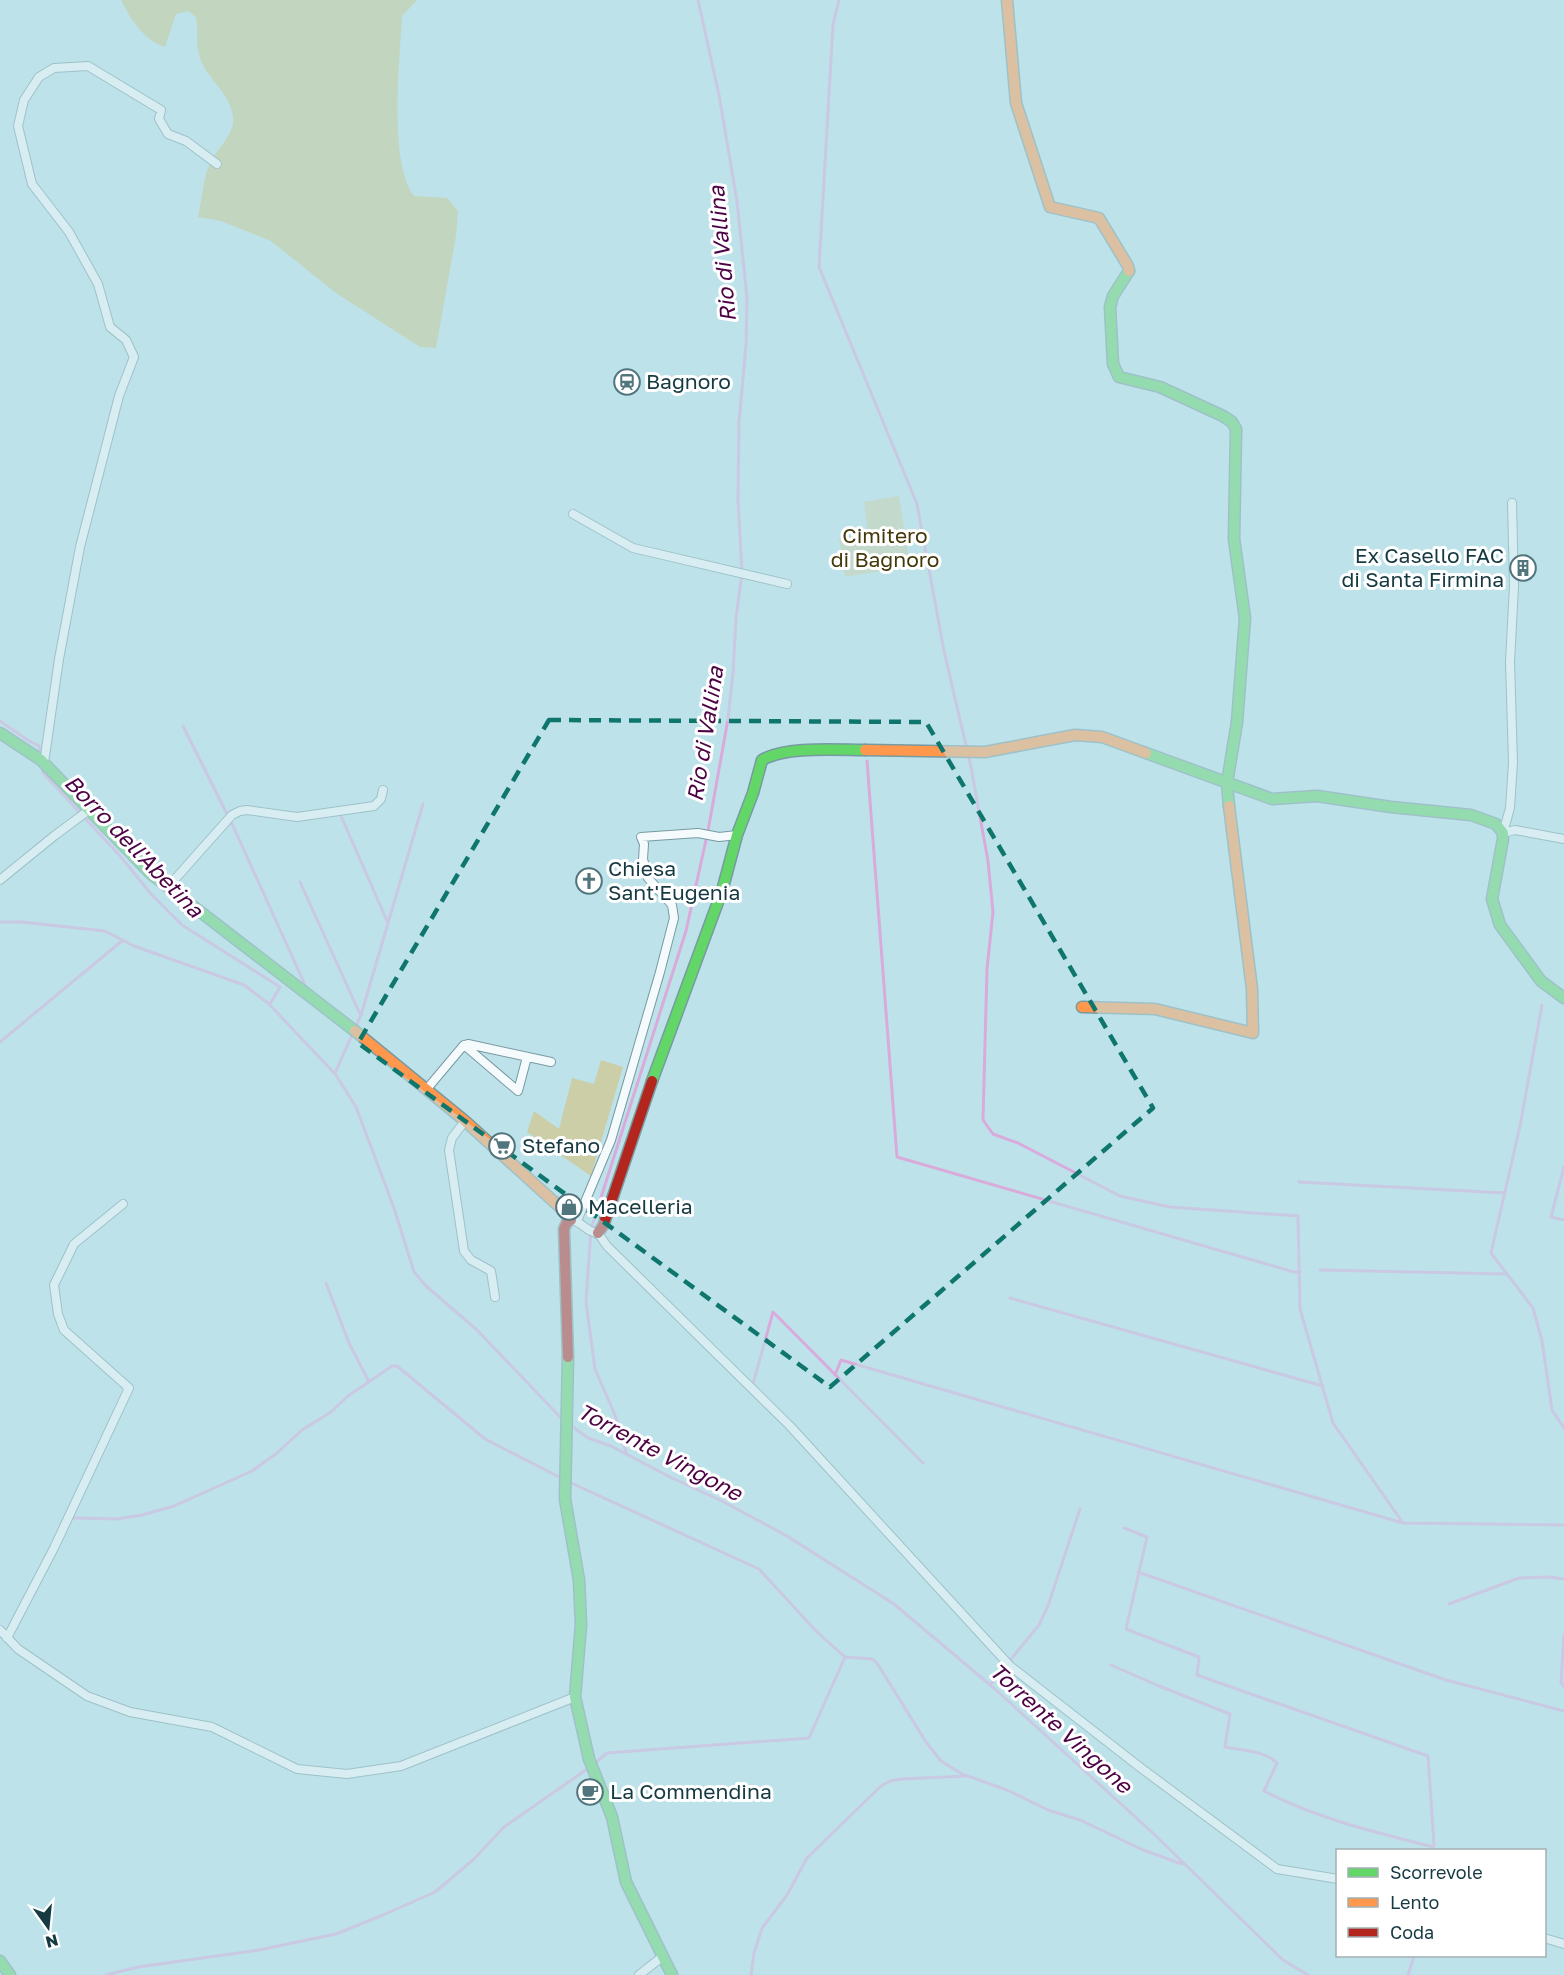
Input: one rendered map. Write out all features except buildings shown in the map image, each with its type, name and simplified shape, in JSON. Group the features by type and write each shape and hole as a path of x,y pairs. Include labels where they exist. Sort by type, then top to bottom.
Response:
{"street":[{"path":"1007,0 1016,102 1050,207 1098,218 1128,266 1129,271 1113,296 1110,307 1113,364 1119,377 1160,387 1223,416 1232,422 1236,429 1234,539 1245,618 1237,722 1227,783 1232,839 1252,988 1253,1033 1155,1009 1082,1007"},
{"path":"44,763 59,659 80,547 119,396 134,357 126,340 110,327 98,284 69,232 32,184 18,126 24,100 39,77 54,68 87,66 161,110 159,119 168,134 186,141 217,164"},
{"path":"1512,503 1514,586 1510,662 1513,763 1510,808 1503,833 1503,846 1492,899 1500,925 1541,981 1564,998"},
{"path":"573,514 633,548 787,584"},
{"path":"0,734 44,763 150,873 328,1009 465,1121 574,1221 602,1240 790,1426 1010,1666 1141,1768 1277,1869 1336,1879"},
{"path":"593,1232 603,1227 651,1081 722,891 737,835 753,794 762,760 772,754 826,750 968,753 985,752 1075,735 1102,737 1272,798 1317,796 1470,815 1496,824 1503,833"},
{"path":"168,886 232,815 240,811 257,811 297,818 374,806 381,799 383,790"},
{"path":"0,880 89,810"},
{"path":"1503,833 1515,830 1564,839"},
{"path":"574,1221 611,1140 674,918 672,905 648,878 641,837 667,834 719,837 737,835"},
{"path":"426,1090 457,1050 468,1044 551,1062"},
{"path":"464,1045 518,1091 527,1057"},
{"path":"465,1121 452,1138 448,1150 464,1251 471,1260 491,1271 495,1297"},
{"path":"7,1638 54,1548 129,1388 64,1330 58,1314 54,1285 74,1244 123,1204"},
{"path":"574,1221 567,1222 564,1229 567,1346 565,1499 579,1581 581,1625 575,1697 589,1759 612,1817 626,1882 672,1975"},
{"path":"0,1630 18,1649 87,1696 130,1712 212,1727 297,1769 347,1774 401,1766 575,1697"},
{"path":"1546,1938 1564,1944"},
{"path":"639,1975 663,1957"},
{"path":"0,1961 10,1975"}],"highlighted area":[{"path":"549,720 926,722 1153,1108 830,1387 358,1043"}],"green space":[{"path":"121,0 417,0 402,16 398,83 398,136 401,160 406,180 414,196 447,198 458,211 456,236 436,348 420,347 336,293 271,241 221,221 198,217 210,163 232,128 232,113 229,104 202,63 198,49 196,17 188,11 176,14 165,47 144,34"},
{"name":"Cimitero di Bagnoro","path":"899,496 910,566 845,577 839,538 868,533 864,502"},
{"path":"601,1060 623,1067 591,1176 527,1132 534,1111 559,1129 572,1078 594,1084"}],"waterway":[{"name":"Rio di Vallina","path":"627,1455 615,1415 595,1369 586,1302 591,1229 686,931 708,831 728,719 742,573 738,500 739,422 746,345 747,298 737,201 719,95 698,0"},
{"path":"839,0 833,25 819,267 917,504 944,651 971,767 988,861 993,912 987,969 983,1120 993,1134 1018,1143 1120,1196 1170,1207 1298,1216 1300,1309 1333,1423 1403,1523"},
{"name":"Borro dell'Abetina","path":"0,721 39,746 40,755"},
{"path":"183,726 234,828 305,985"},
{"path":"867,761 897,1157 1300,1272"},
{"name":"Borro dell'Abetina","path":"42,767 43,773 121,857 151,894 182,925 280,987 270,1004"},
{"path":"335,1073 361,1015 423,804"},
{"path":"341,816 388,923"},
{"path":"300,882 360,1014"},
{"name":"Torrente Vingone","path":"0,922 22,922 105,931 134,946 244,985 269,1004 336,1075 356,1107 394,1208 414,1272 426,1286 477,1330 564,1421"},
{"path":"0,1042 123,940"},
{"path":"1542,1005 1520,1126 1491,1253 1533,1308 1542,1341 1552,1410 1564,1428"},
{"path":"1564,1167 1551,1217 1564,1220"},
{"path":"1299,1182 1505,1193"},
{"path":"1320,1270 1506,1274"},
{"path":"326,1283 349,1343 368,1380"},
{"path":"1010,1298 1323,1386"},
{"path":"753,1384 773,1312 923,1463"},
{"path":"835,1375 841,1360 1403,1523 1564,1525"},
{"path":"73,1518 117,1519 142,1515 174,1506 252,1471 277,1453 302,1430 331,1412 348,1396 392,1366 397,1366 485,1439 563,1479"},
{"name":"Torrente Vingone","path":"570,1425 588,1438 611,1446 787,1536 894,1604 995,1689 1155,1835 1283,1960 1308,1975"},
{"path":"569,1482 759,1569 817,1632 845,1657 872,1659 877,1663 926,1742 941,1761 962,1774 1007,1790 1048,1810 1080,1820 1143,1850 1182,1864"},
{"path":"990,1685 1039,1625 1048,1606 1080,1509"},
{"path":"1124,1528 1147,1537 1126,1629 1199,1657 1197,1675 1428,1756 1432,1849"},
{"path":"1138,1572 1446,1680 1564,1711"},
{"path":"1449,1604 1519,1578 1564,1579"},
{"path":"1564,1635 1561,1682 1564,1687"},
{"path":"595,1763 607,1753 809,1738 845,1657"},
{"path":"1111,1665 1230,1714 1225,1747 1260,1753 1277,1763 1264,1791 1326,1817 1433,1847"},
{"path":"106,1975 138,1967 259,1950 336,1934 383,1915 435,1892 474,1859 504,1827 590,1767"},
{"path":"751,1975 754,1953 762,1928 787,1895 807,1858 881,1786 901,1779 967,1776"},
{"path":"1408,1975 1414,1957"}],"traffic: fast":[{"path":"1129,271 1113,296 1110,307 1113,364 1119,377 1160,387 1223,416 1232,422 1236,429 1234,539 1245,618 1237,722 1227,783 1229,806"},
{"path":"0,733 41,760 150,873 355,1031"},
{"path":"652,1081 722,891 737,835 753,793 762,760 798,751 865,750"},
{"path":"1146,753 1272,799 1317,796 1391,807 1471,815 1496,824 1503,833 1503,839 1492,899 1500,925 1541,981 1564,998"},
{"path":"568,1357 565,1499 579,1580 581,1625 575,1697 589,1759 612,1817 626,1882 672,1975"},
{"path":"0,1961 10,1975"}],"traffic: slow":[{"path":"1007,0 1016,103 1050,207 1099,218 1129,271"},
{"path":"865,750 985,752 1075,735 1102,737 1146,753"},
{"path":"1082,1007 1155,1009 1253,1033 1252,989 1229,806"},
{"path":"355,1031 465,1121 563,1210 571,1220"}],"traffic: jam":[{"path":"598,1233 603,1226 652,1081"},
{"path":"568,1357 564,1229 567,1222 571,1220"}],"place":[{"name":"Bagnoro","path":"627,382"},
{"name":"Ex Casello FAC di Santa Firmina","path":"1523,568"},
{"name":"Chiesa Sant'Eugenia","path":"589,881"},
{"name":"Stefano","path":"502,1146"},
{"name":"Macelleria","path":"569,1207"},
{"name":"La Commendina","path":"590,1792"}]}
